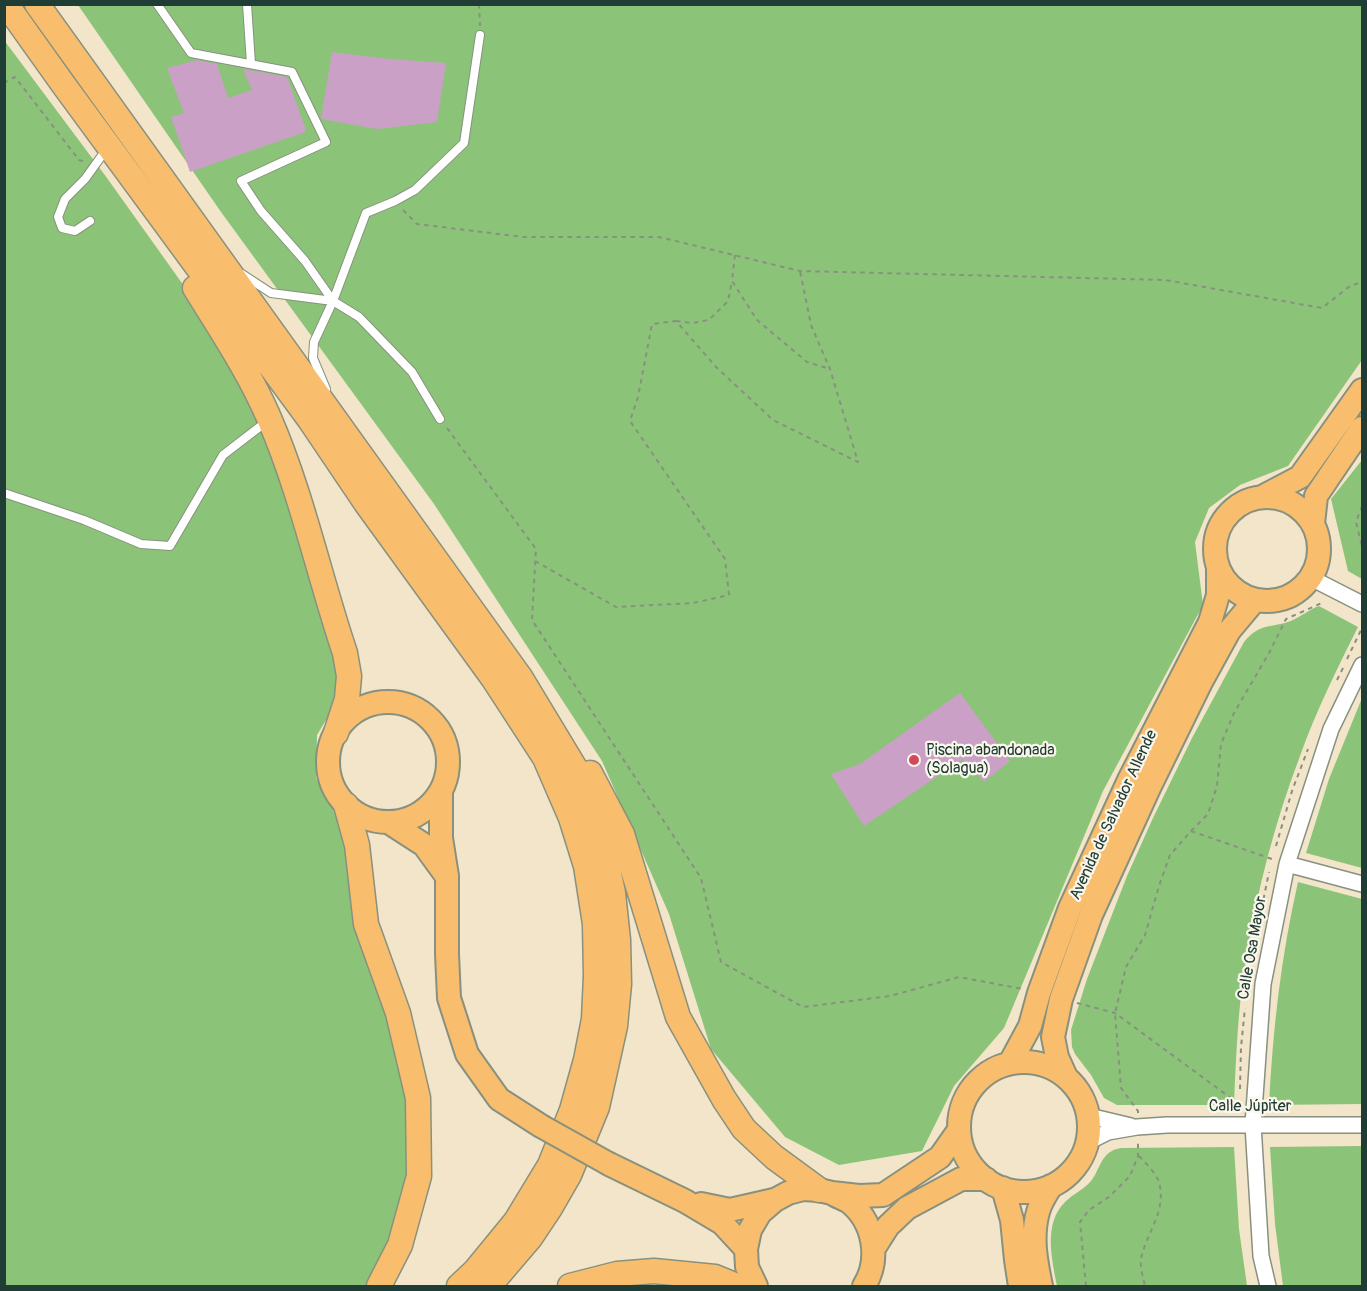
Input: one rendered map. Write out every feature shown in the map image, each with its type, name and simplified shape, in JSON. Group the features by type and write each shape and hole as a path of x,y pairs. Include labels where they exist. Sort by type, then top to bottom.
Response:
{"highway":[{"path":"6,4 310,420 366,503 494,678 545,758 571,818 586,866 595,924 594,1019 586,1060 572,1110 550,1165 516,1221 476,1271 459,1287"},
{"path":"38,4 520,677 575,768 604,849 613,893 618,940 619,984 615,1026 597,1107 569,1175 550,1208 530,1238 489,1287"},
{"path":"63,84 98,160 175,255 246,370 270,419 294,484 345,654 349,676 347,699 336,733"},
{"path":"164,179 197,216 242,274 497,618 574,740 622,834 678,1017 724,1099 744,1129 766,1150 825,1191"},
{"path":"346,805 357,845 366,924 398,1013 418,1098 419,1176 400,1245 379,1287"},
{"path":"570,1287 617,1274 654,1271 715,1277 737,1287"}],"main road":[{"path":"1262,496 1277,497 1292,502 1304,511 1313,524 1320,551 1311,578 1300,590 1286,598 1271,601 1255,600 1240,593 1227,583 1218,568 1215,553 1216,537 1222,522 1233,509 1246,501 1262,496 1300,477 1362,390"},
{"path":"1313,524 1316,495 1362,428"},
{"name":"Avenida de Salvador Allende","path":"1010,1063 1030,1026 1070,908 1129,780 1210,622 1218,595 1218,568"},
{"name":"Avenida de Salvador Allende","path":"1066,1077 1057,1057 1053,1037 1061,999 1090,915 1201,682 1229,631 1255,600"},
{"path":"441,792 428,808 410,818 390,823 374,821 359,815 346,805 335,790 329,771 329,752 336,733 347,719 363,708 381,703 400,704 417,710 432,722 443,737 448,755 447,774 441,792 441,838 447,876 448,998 467,1054 500,1099 541,1126 609,1164 722,1222 746,1249"},
{"path":"390,823 424,845 447,876"},
{"path":"874,1248 888,1226 906,1208 961,1179 995,1184 1019,1192 1035,1191 1051,1186 1068,1176 1080,1161 1088,1142 1089,1116 1077,1088 1066,1077 1049,1066 1029,1062 1010,1063 993,1070 978,1080 967,1095 961,1112 959,1130 963,1149 972,1166 995,1184 1012,1220 1020,1287"},
{"path":"756,1287 747,1267 746,1249 750,1230 760,1213 775,1200 788,1192 803,1189 859,1196 882,1195 940,1157 959,1130"},
{"path":"1041,1287 1034,1236 1038,1210 1051,1186"},
{"path":"825,1191 848,1202 861,1214 869,1230 874,1248 873,1264 864,1287"},
{"path":"685,1201 730,1210 775,1200"}],"street":[{"path":"1311,578 1362,604"},
{"name":"Calle Osa Mayor","path":"1268,1287 1262,1256 1253,1125 1263,984 1280,861 1331,729 1362,665"},
{"path":"1280,861 1362,884"},
{"name":"Calle Júpiter","path":"1089,1116 1137,1127"},
{"name":"Calle Júpiter","path":"1088,1142 1108,1132 1167,1125 1362,1125"}],"lane":[{"path":"157,4 191,52 292,72 326,142 241,181 261,211 305,261 333,301 359,317 412,372 440,419"},
{"path":"247,4 251,64"},
{"path":"326,389 314,358 314,342 333,301 366,213 415,190 464,143 480,35"},
{"path":"90,221 75,231 62,228 58,217 65,199 85,179 98,160"},
{"path":"242,274 271,293 333,301"},
{"path":"4,493 84,520 141,544 170,546 223,455 270,419"}],"path":[{"path":"479,4 480,35"},
{"path":"4,83 15,77 79,160 98,160"},
{"path":"395,201 417,224 524,237 660,237 800,271 1166,280 1322,308 1350,286 1362,282"},
{"path":"535,561 616,607 693,603 729,595 725,559 630,421 638,397 652,324 676,321 692,323 709,320 728,300 735,255"},
{"path":"676,321 716,367 773,420 858,462 830,369 811,325 800,271"},
{"path":"732,281 757,320 807,362 830,369"},
{"path":"440,419 536,549 532,620 701,878 721,962 803,1007 890,996 959,977 1040,993"},
{"path":"1362,506 1356,522 1362,547"},
{"path":"1086,1287 1080,1222 1089,1210 1109,1197 1130,1176 1138,1156 1138,1111 1121,1088 1115,1013 1126,967 1145,934 1170,855 1208,814 1217,786 1221,744 1234,713 1286,619 1325,601"},
{"path":"1191,831 1280,861"},
{"path":"1061,999 1115,1013 1239,1104"},
{"path":"1138,1156 1159,1180 1161,1200 1142,1258 1144,1287"}],"green space":[{"path":"78,5 1362,5 1362,360 1288,466 1240,485 1209,508 1195,542 1203,605 1103,791 1004,1028 954,1086 922,1151 839,1165 785,1137 711,1049 669,914 602,761 434,504 221,212"},
{"path":"4,40 107,178 214,328 259,411 342,677 337,702 317,735 316,778 350,842 407,1075 414,1137 397,1232 370,1286 5,1286"},
{"path":"1362,460 1362,579 1348,571 1331,499"},
{"path":"1319,606 1358,627 1306,739 1268,856 1250,933 1243,977 1234,1105 1117,1105 1104,1098 1091,1075 1075,1054 1072,1047 1071,1030 1087,979 1127,876 1192,738 1244,642 1250,635 1262,628 1286,623"},
{"path":"1362,698 1362,868 1306,853 1329,779"},
{"path":"1298,882 1362,899 1362,1104 1269,1105 1279,992"},
{"path":"1362,1146 1362,1286 1283,1286 1275,1224 1270,1147"},
{"path":"1234,1147 1239,1229 1247,1286 1057,1286 1051,1242 1054,1221 1065,1202 1091,1181 1108,1153 1121,1148"}],"building":[{"path":"332,52 446,63 437,122 377,129 321,119"},
{"path":"197,60 217,64 228,98 252,90 243,69 287,77 305,132 190,172 171,117 184,113 167,68"},
{"name":"Piscina abandonada (Solagua)","path":"960,693 1010,761 984,782 963,759 864,826 831,774 860,764"}],"place":[{"name":"Piscina abandonada (Solagua)","path":"914,760"}]}
